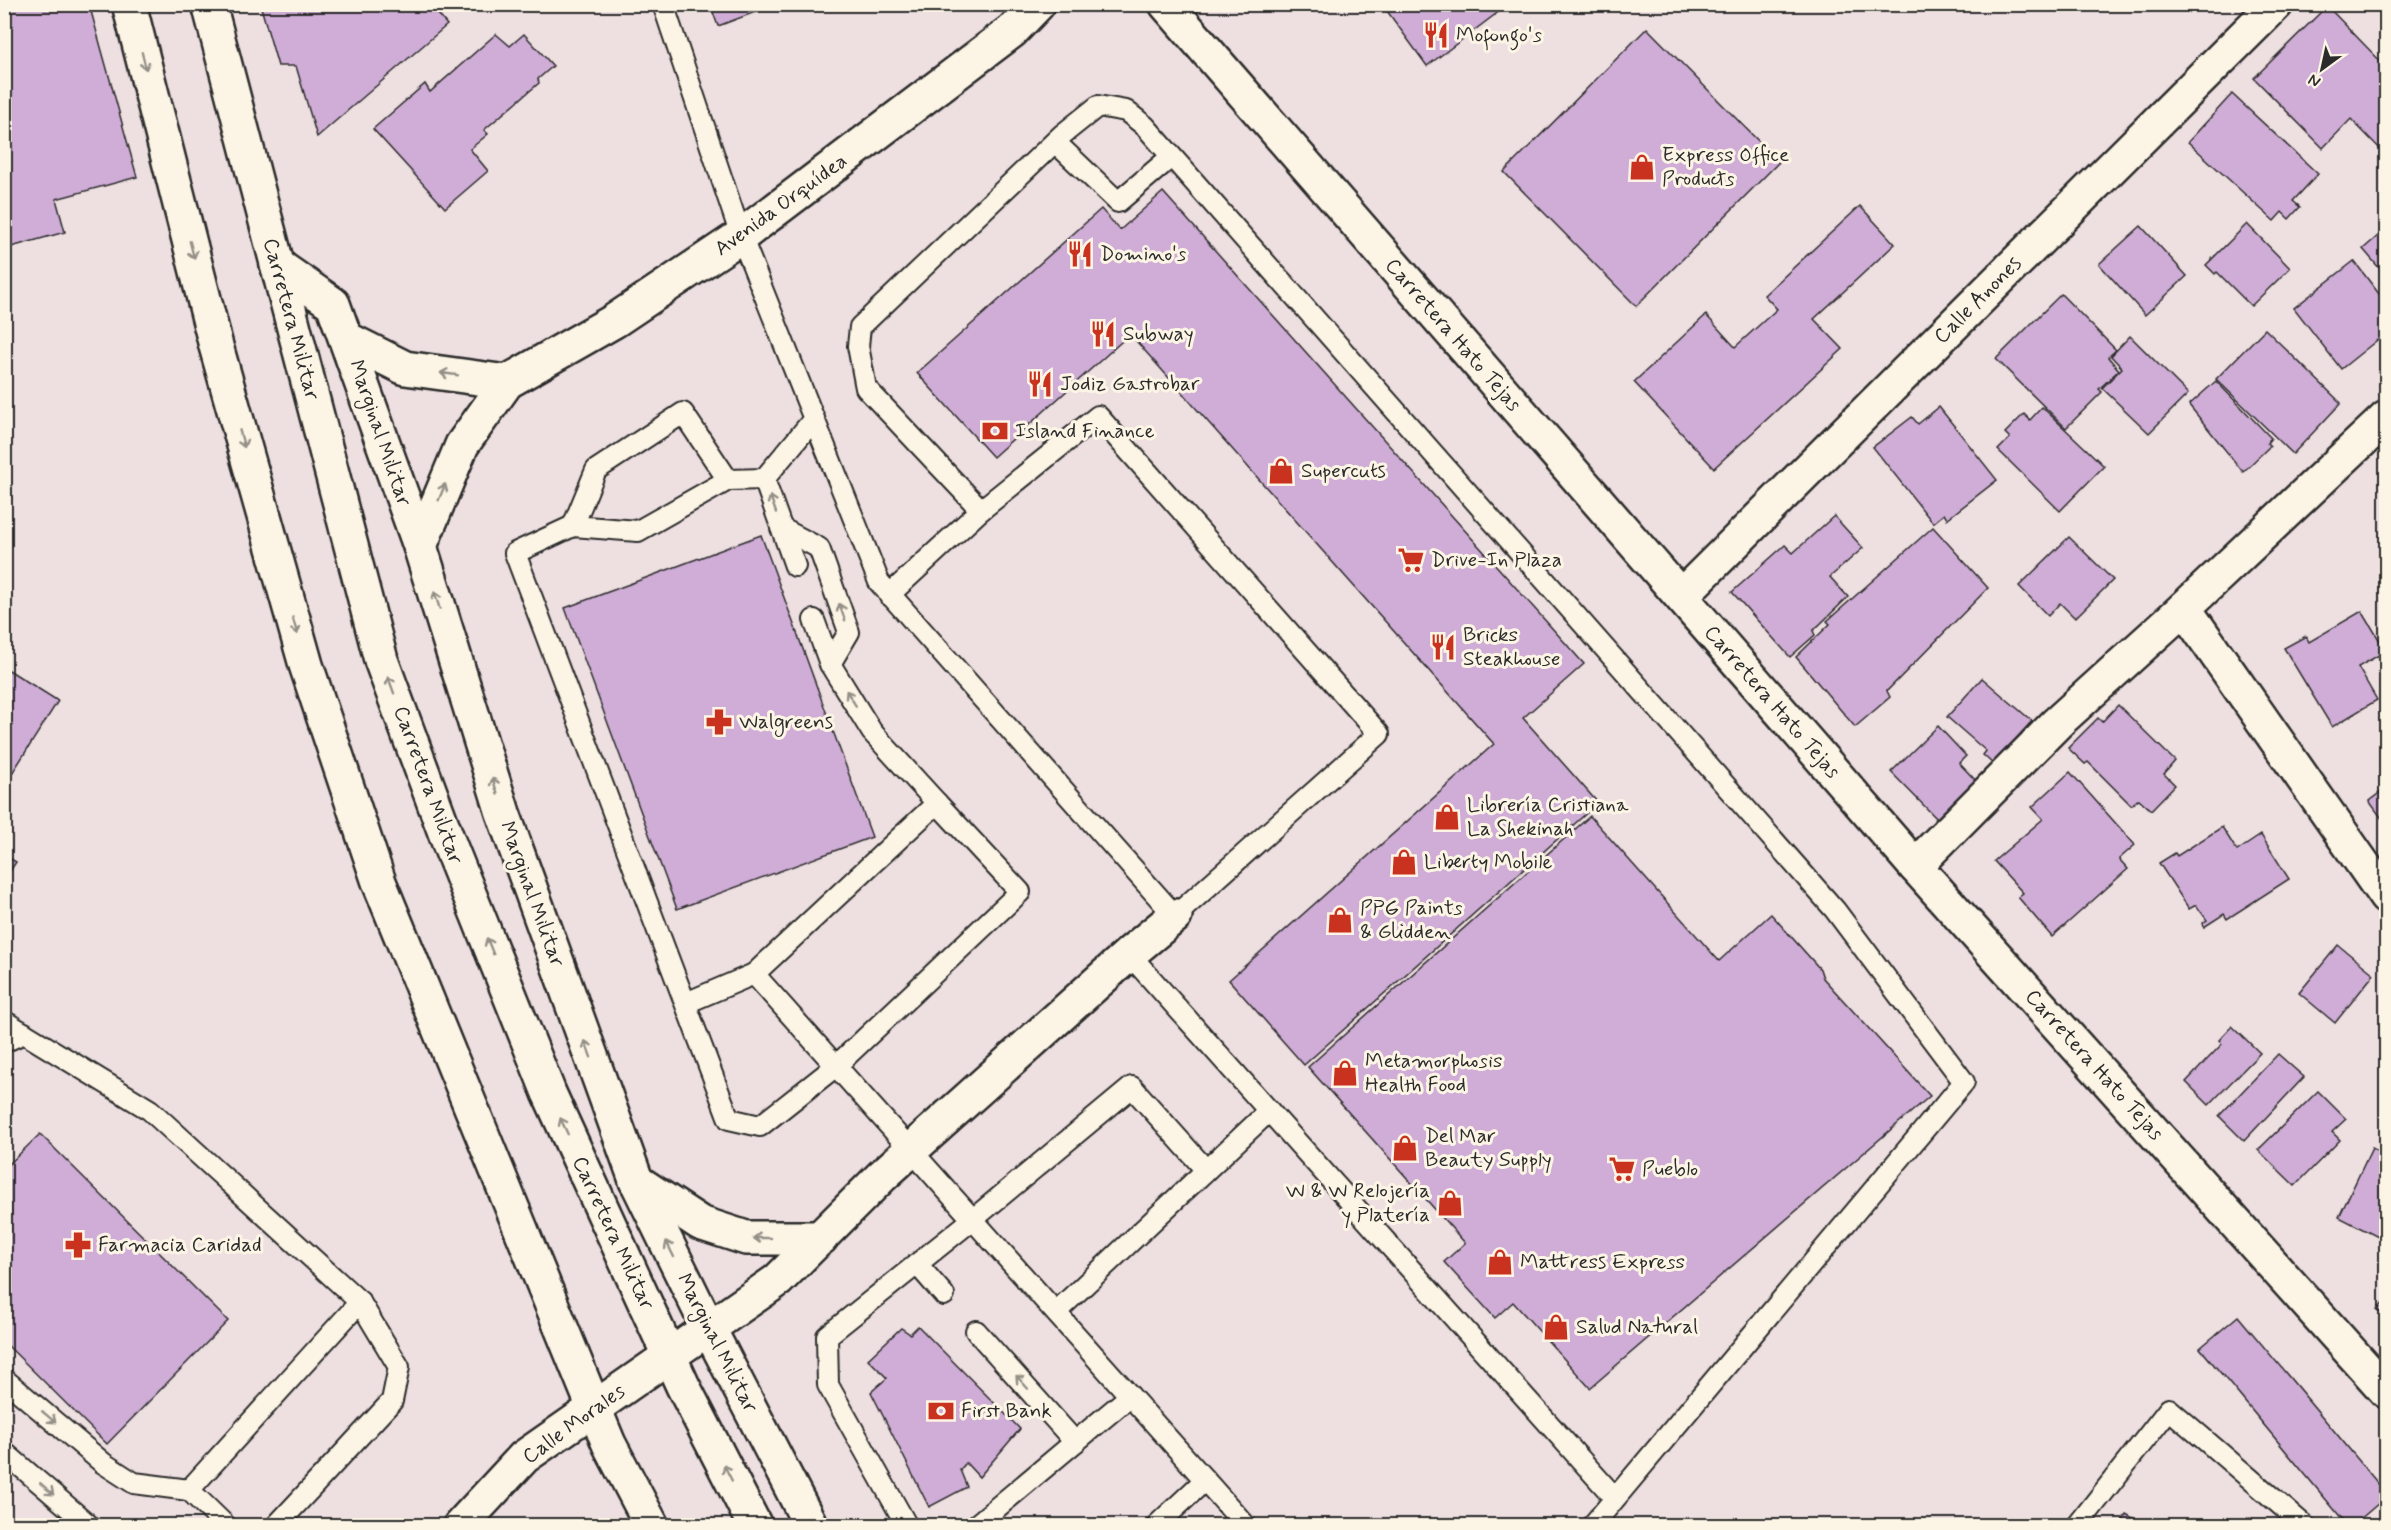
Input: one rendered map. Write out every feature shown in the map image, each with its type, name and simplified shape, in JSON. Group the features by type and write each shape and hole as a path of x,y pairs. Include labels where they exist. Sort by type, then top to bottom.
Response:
{"street":[{"path":"129,4 216,346 310,676 379,882 594,1408 609,1443 652,1526"},
{"name":"Carretera Militar","path":"208,4 381,660 450,846 549,1093 670,1356 755,1526"},
{"name":"Avenida Orquídea","path":"507,382 614,321 741,236 1012,31 1038,4"},
{"name":"Carretera Hato Tejas","path":"1166,4 1915,866 2386,1391"},
{"name":"Calle Anones","path":"1680,596 2276,4"},
{"name":"Marginal Militar","path":"277,265 333,304 420,546 503,813 636,1180 709,1329 811,1526"},
{"path":"347,339 405,368 507,382 462,445 420,546"},
{"path":"1915,866 2057,723 2184,608 2386,418"},
{"path":"2184,608 2386,897"},
{"name":"Calle Morales","path":"460,1526 525,1457 778,1280 911,1150 1129,954 1175,916"},
{"path":"636,1180 700,1223 746,1238 820,1238"}],"lane":[{"path":"663,4 741,236 879,582 889,595 1175,916 1379,734 1098,416 981,510 889,595"},
{"path":"981,510 866,388 858,346 860,327 1055,142 1098,106 1126,111 1145,126 1835,910 1964,1082 1592,1526"},
{"path":"1055,142 1118,202 1172,157"},
{"path":"573,526 596,470 683,412 728,480"},
{"path":"814,418 764,479 728,480 638,531 573,526 515,553 729,1119 760,1126 836,1066 1020,892 872,732 830,664 814,620"},
{"path":"764,479 795,566"},
{"path":"781,528 819,548 849,632 830,664"},
{"path":"686,1003 754,974 936,803"},
{"path":"1129,954 1615,1498"},
{"path":"754,974 1246,1526"},
{"path":"4,1021 150,1110 360,1302 399,1367 392,1401 276,1526"},
{"path":"4,1042 24,1033"},
{"path":"907,1526 828,1385 827,1336 972,1221 1132,1088 1206,1170"},
{"path":"1056,1312 1269,1111"},
{"path":"917,1264 944,1295"},
{"path":"189,1490 360,1302"},
{"path":"976,1331 1075,1442"},
{"path":"4,1379 103,1463 134,1483 189,1490 226,1526"},
{"path":"975,1526 1130,1396"},
{"path":"2077,1526 2169,1409 2305,1526"},
{"path":"4,1452 90,1526"},
{"path":"1156,1526 1205,1480"}],"building":[{"path":"4,4 89,4 137,177 56,199 65,232 4,249"},
{"path":"260,4 430,4 447,25 317,137 296,66 278,66"},
{"path":"710,4 777,4 718,26"},
{"name":"Mofongo's","path":"1382,4 1509,4 1427,66"},
{"path":"2372,4 2386,4 2386,16 2385,17"},
{"path":"2327,6 2386,67 2386,155 2351,119 2323,148 2254,78"},
{"name":"Express Office Products","path":"1647,28 1779,162 1636,306 1504,172"},
{"path":"496,34 510,46 524,34 553,66 538,79 539,83 484,130 488,134 470,149 488,171 445,208 373,129 425,84 430,92"},
{"path":"2232,94 2318,174 2293,201 2300,207 2289,219 2282,212 2274,221 2188,142"},
{"name":"Drive-In Plaza","path":"1163,192 1584,664 1523,718 1598,803 1304,1065 1229,980 1494,744 1130,334 993,457 917,373 1101,209 1120,230"},
{"path":"1860,206 1895,244 1814,319 1843,349 1714,468 1634,382 1706,315 1735,347 1777,309 1764,295"},
{"path":"2247,224 2290,268 2251,306 2217,272 2215,274 2206,265"},
{"path":"2141,226 2187,276 2145,315 2099,264"},
{"path":"2386,229 2386,276 2363,249"},
{"path":"2354,261 2386,303 2386,333 2341,369 2294,308"},
{"path":"2061,294 2116,350 2108,357 2119,370 2099,389 2102,392 2066,428 1996,359"},
{"path":"2265,329 2341,403 2293,454 2216,379"},
{"path":"2130,336 2188,394 2149,433 2102,388 2122,368 2111,356"},
{"path":"2216,381 2271,438 2267,443 2270,446 2243,472 2189,405"},
{"path":"1939,407 1997,480 1947,519 1944,514 1933,523 1873,447 1912,417 1918,424"},
{"path":"2042,407 2104,466 2060,511 1998,450 2010,438 2005,433 2024,414 2030,420"},
{"path":"1834,516 1863,548 1830,577 1848,597 1813,631 1815,635 1790,657 1732,592 1785,545 1793,553"},
{"path":"1933,527 1988,588 1887,691 1890,697 1855,727 1796,657 1830,624 1827,621"},
{"name":"Walgreens","path":"761,535 872,837 677,909 565,608"},
{"path":"2069,537 2113,580 2075,618 2060,603 2048,616 2019,586"},
{"path":"2362,611 2386,651 2358,667 2377,700 2332,727 2284,648 2306,636 2309,642"},
{"path":"4,667 58,701 4,786"},
{"path":"1982,678 2032,721 1993,764 1983,755 1986,751 1947,717"},
{"path":"2118,705 2175,761 2164,774 2175,785 2151,810 2139,799 2131,805 2088,762 2085,764 2068,748 2098,718 2102,722"},
{"path":"1938,726 1966,756 1959,763 1979,784 1940,822 1891,772"},
{"path":"2070,772 2135,845 2119,859 2128,869 2052,937 2018,897 2023,893 1994,861 2043,819 2032,807"},
{"path":"2386,788 2386,824 2369,801"},
{"name":"Pueblo","path":"1590,816 1719,961 1771,914 1820,969 1823,978 1930,1096 1590,1388 1513,1302 1495,1318 1444,1262 1465,1243 1308,1067"},
{"path":"2222,827 2237,851 2261,835 2289,879 2227,919 2224,914 2204,927 2203,923 2207,920 2196,905 2189,909 2159,863 2175,853 2177,856"},
{"path":"4,855 16,862 4,880"},
{"path":"2338,945 2374,974 2335,1023 2299,993"},
{"path":"2232,1026 2260,1053 2209,1105 2186,1082 2222,1044 2219,1040"},
{"path":"2278,1054 2304,1077 2244,1141 2219,1116"},
{"path":"2318,1091 2346,1119 2332,1132 2340,1140 2295,1186 2258,1150"},
{"name":"Farmacia Caridad","path":"40,1134 228,1321 107,1444 4,1342 4,1169"},
{"path":"2372,1148 2386,1155 2386,1241 2339,1217"},
{"path":"2386,1301 2386,1318 2377,1309"},
{"path":"2238,1316 2386,1493 2386,1497 2352,1526 2348,1526 2200,1348"},
{"name":"First Bank","path":"918,1326 1020,1429 979,1477 966,1463 960,1470 967,1487 929,1507 871,1392 887,1378 868,1359 901,1328 910,1334"},
{"path":"2126,1514 2147,1526 2119,1526"}],"place":[{"name":"Mofongo's","path":"1436,35"},
{"name":"Express Office Products","path":"1642,167"},
{"name":"Domino's","path":"1080,254"},
{"name":"Subway","path":"1103,334"},
{"name":"Jodiz Gastrobar","path":"1040,384"},
{"name":"Island Finance","path":"995,431"},
{"name":"Supercuts","path":"1281,471"},
{"name":"Drive-In Plaza","path":"1411,560"},
{"name":"Bricks Steakhouse","path":"1443,647"},
{"name":"Walgreens","path":"719,722"},
{"name":"Librería Cristiana La Shekinah","path":"1447,817"},
{"name":"Liberty Mobile","path":"1404,862"},
{"name":"PPG Paints & Glidden","path":"1340,920"},
{"name":"Metamorphosis Health Food","path":"1345,1073"},
{"name":"Del Mar Beauty Supply","path":"1405,1148"},
{"name":"Pueblo","path":"1622,1169"},
{"name":"W & W Relojería y Platería","path":"1450,1203"},
{"name":"Farmacia Caridad","path":"78,1245"},
{"name":"Mattress Express","path":"1500,1262"},
{"name":"Salud Natural","path":"1556,1327"},
{"name":"First Bank","path":"941,1411"}]}
